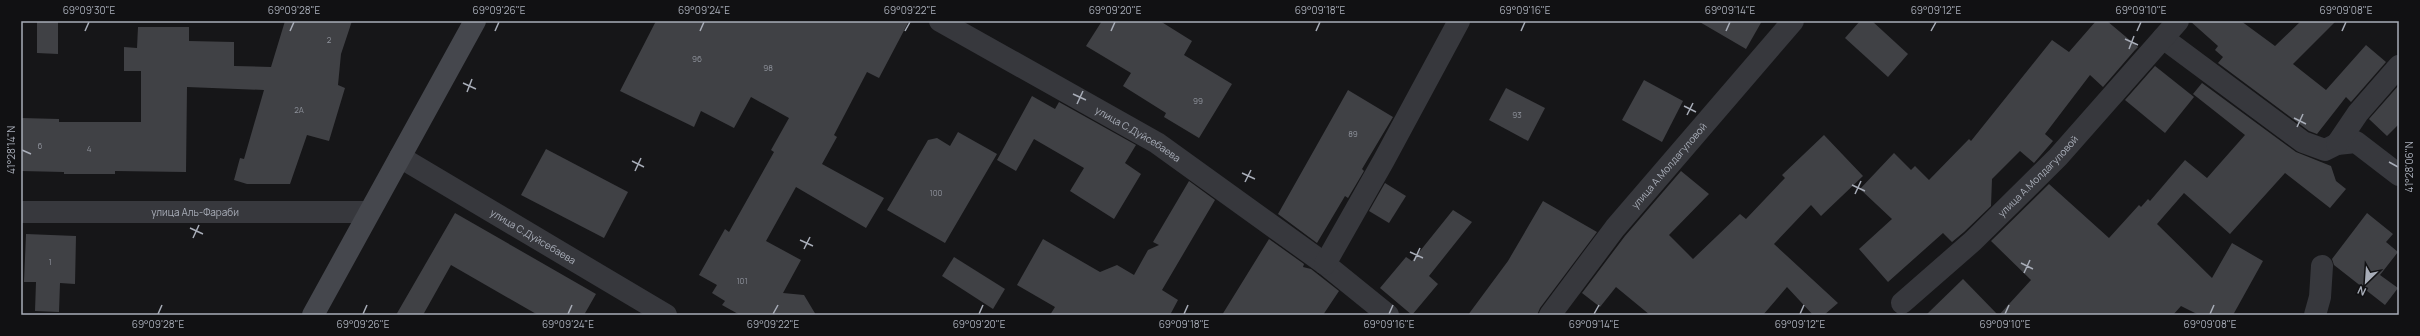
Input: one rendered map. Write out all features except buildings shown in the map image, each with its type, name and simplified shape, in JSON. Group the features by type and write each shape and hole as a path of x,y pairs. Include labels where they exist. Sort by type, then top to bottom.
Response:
{"street":[{"path":"313,315 368,212 475,21"},
{"name":"улица С.Дуйсебаева","path":"940,21 1157,143 1325,264 1388,315"},
{"path":"1325,264 1384,160 1459,21"},
{"name":"улица А.Молдагуловой","path":"1550,315 1615,228 1793,21"},
{"name":"улица А.Молдагуловой","path":"1902,303 1973,241 2058,156 2178,21"},
{"path":"2163,38 2303,142 2325,150 2337,144 2356,142 2399,175"},
{"path":"2337,144 2358,113 2399,66"},
{"name":"улица С.Дуйсебаева","path":"400,157 666,315"},
{"name":"улица Аль-Фараби","path":"21,212 368,212"},
{"path":"2315,315 2320,296 2322,266"}]}
